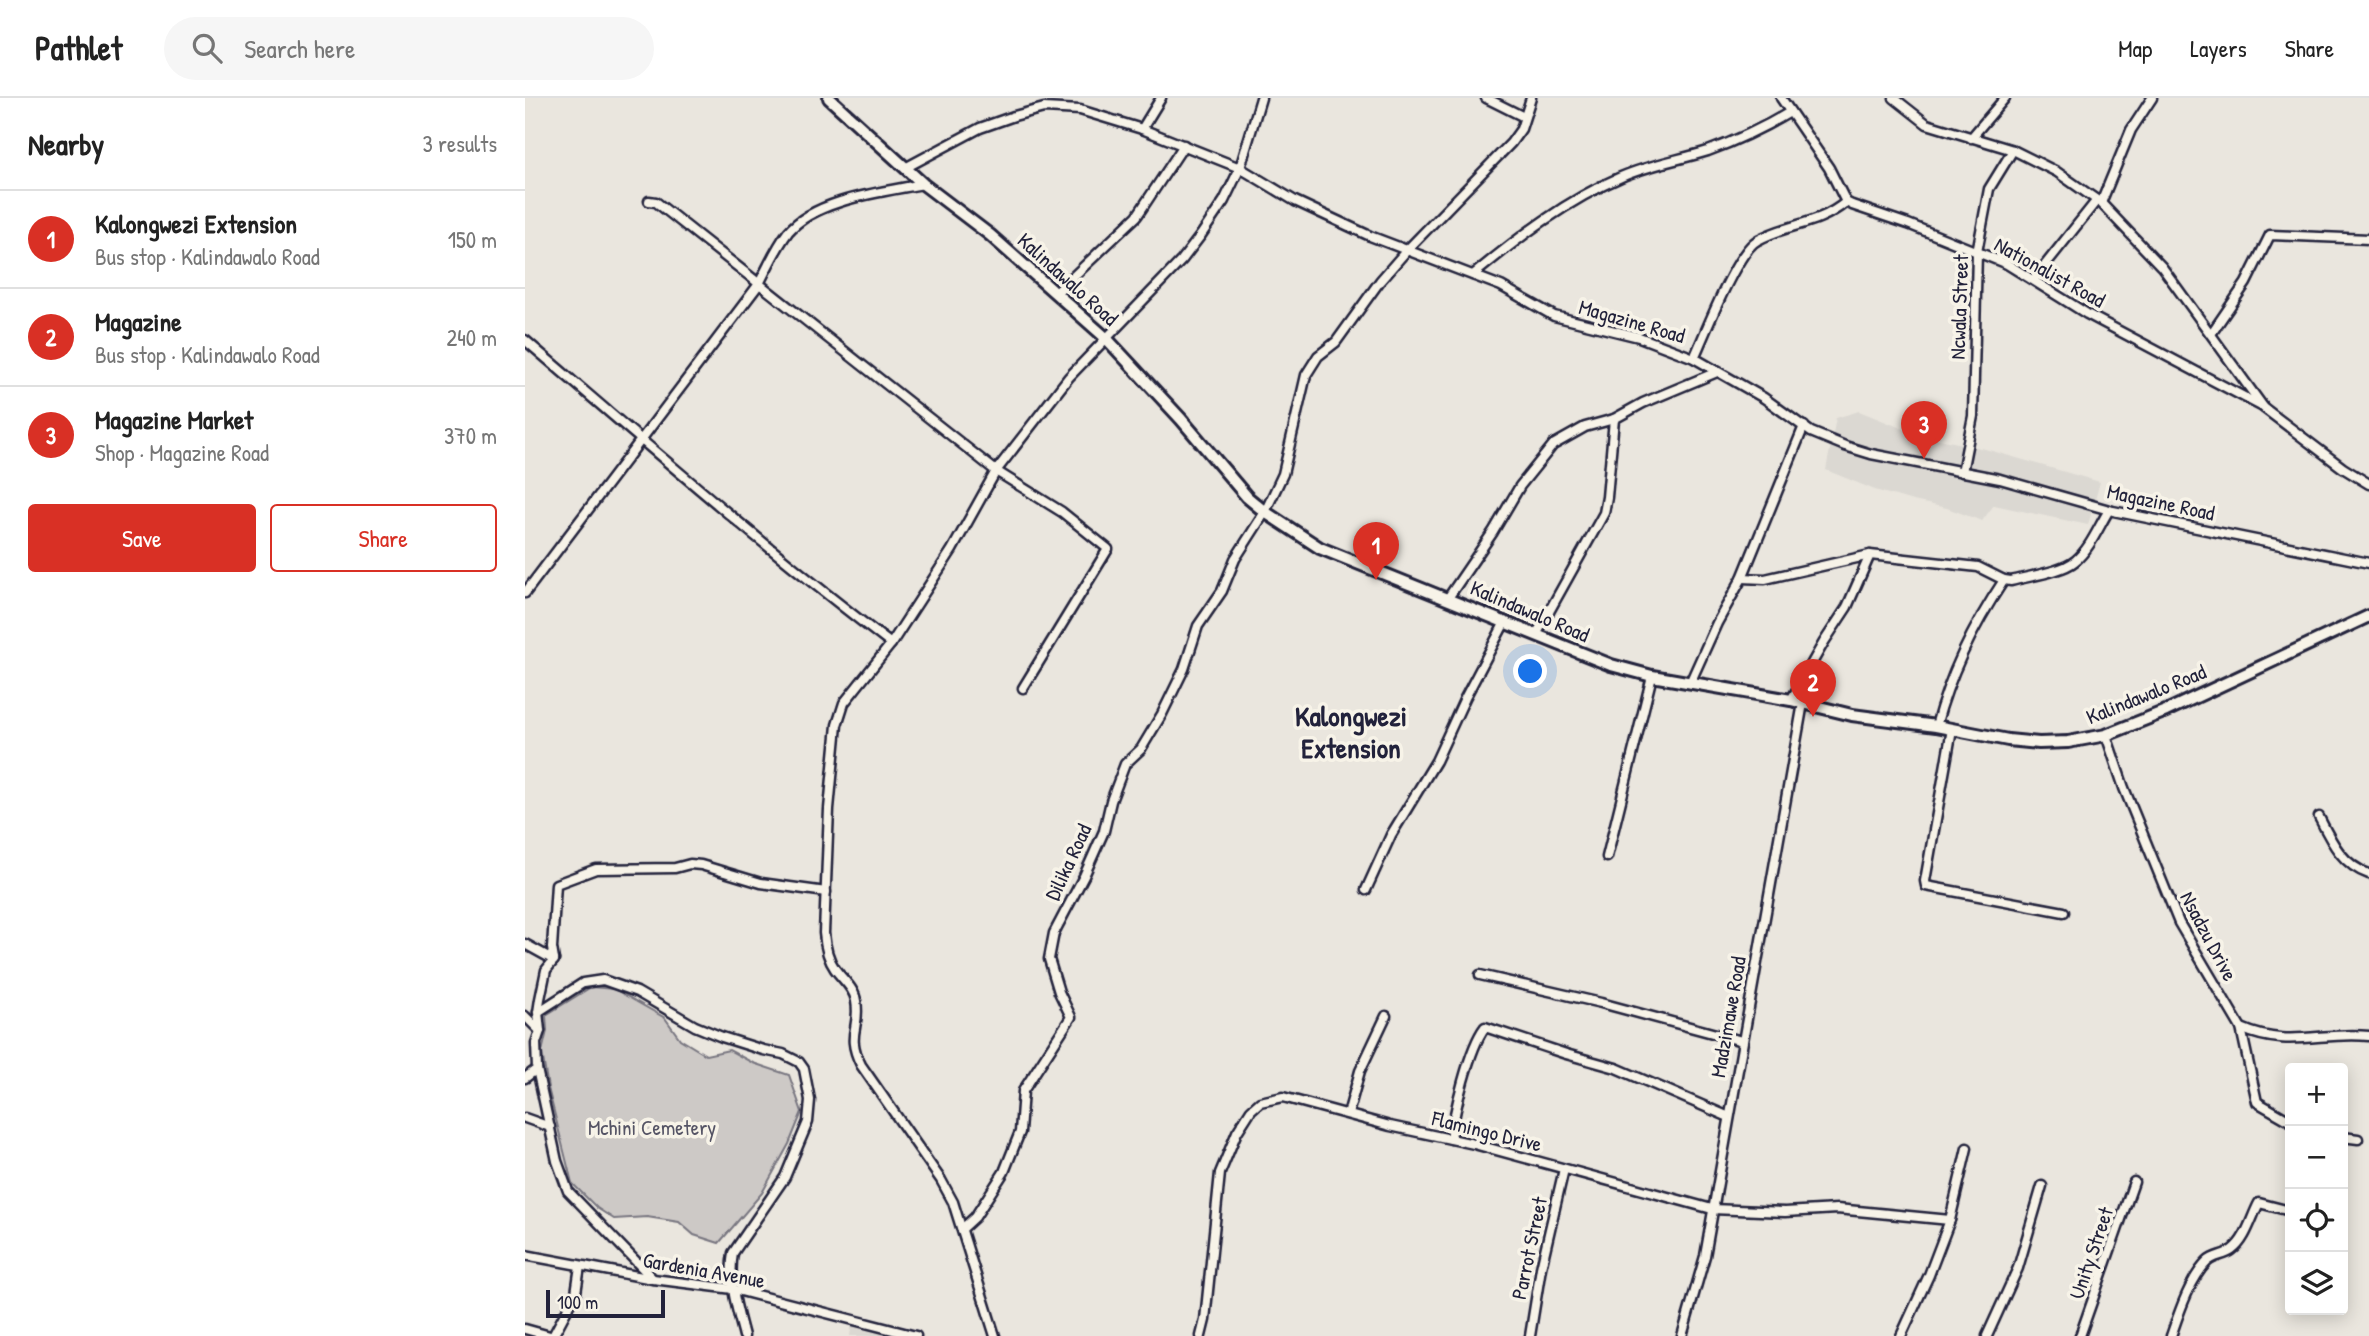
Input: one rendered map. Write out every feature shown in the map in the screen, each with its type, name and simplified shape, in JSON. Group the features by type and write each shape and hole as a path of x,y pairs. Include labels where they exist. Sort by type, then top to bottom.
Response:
{"street":[{"name":"Kalindawalo Road","path":"829,98 923,184 990,235 1106,338 1181,419 1247,497 1265,512 1320,548 1611,665 1652,676 1791,699 1852,715 1935,726 2008,740 2068,742 2106,735 2166,711 2369,616"},
{"path":"1142,129 1161,98"},
{"path":"995,1336 953,1202 941,1180 861,1065 852,1037 857,1004 855,996 831,961 825,947 829,809 838,716 851,693 891,644 952,550 996,471 1069,377 1182,260 1224,201 1240,168 1261,98"},
{"path":"1486,98 1524,117"},
{"path":"1265,512 1283,474 1306,375 1318,356 1336,342 1380,281 1407,250 1511,142 1521,129 1531,98"},
{"path":"1694,358 1734,271 1751,244 1782,230 1826,217 1846,202 1829,168 1781,98"},
{"path":"1894,98 1927,124 2013,150 2057,172 2099,201 2162,267 2264,408 2343,468 2369,484"},
{"path":"1971,138 2005,98"},
{"path":"2034,279 2099,201 2130,130 2152,98"},
{"name":"Magazine Road","path":"905,168 981,128 1044,108 1080,110 1142,129 1240,168 1295,201 1370,236 1501,286 1554,316 1639,337 1694,358 1764,398 1824,438 1871,454 2000,479 2109,510 2369,563"},
{"path":"1473,275 1507,247 1589,192 1622,176 1750,135 1790,112"},
{"path":"1056,293 1136,216 1184,145"},
{"name":"Ncwala Street","path":"1962,472 1973,416 1977,252 1989,189 2013,150"},
{"path":"527,588 759,284 790,230 804,219 847,199 923,184"},
{"path":"649,201 656,202 996,471 1062,512 1108,549 1023,688"},
{"name":"Nationalist Road","path":"1846,202 1977,252 2034,279 2087,314 2264,408"},
{"path":"2211,334 2246,283 2270,235 2369,239"},
{"path":"525,340 850,614 891,644"},
{"path":"1448,598 1493,532 1520,486 1544,454 1566,436 1585,427 1614,419 1643,403 1717,372"},
{"path":"1536,635 1604,513 1614,419"},
{"path":"1690,683 1717,623 1742,578 1804,426"},
{"path":"1742,578 1765,579 1870,555 1978,568 2011,581 2065,567 2074,562 2082,554 2109,510"},
{"name":"Dilika Road","path":"962,1229 975,1217 1004,1172 1020,1132 1023,1091 1071,1017 1059,992 1049,959 1052,939 1104,831 1111,801 1125,764 1141,749 1162,714 1184,669 1198,626 1222,591 1235,559 1265,512"},
{"path":"1791,699 1847,607 1870,555"},
{"path":"1935,726 1946,690 1979,617 2004,580"},
{"path":"1366,890 1391,835 1436,761 1505,622"},
{"path":"1607,857 1652,676"},
{"name":"Madzimawe Road","path":"1682,1336 1705,1256 1803,703"},
{"path":"1952,729 1924,881 1926,886 2064,912"},
{"name":"Nsadzu Drive","path":"2106,735 2124,788 2179,923 2241,1028 2257,1102 2285,1118"},
{"path":"2319,817 2332,843 2347,862 2369,874"},
{"path":"653,1279 568,1191 557,1161 537,1069 536,1043 540,1031 538,1012 547,970 554,960 552,948 556,884 596,869 675,868 696,864 761,883 826,892"},
{"path":"525,944 554,960"},
{"path":"1480,975 1601,1003 1742,1041"},
{"path":"538,1012 583,983 603,980 636,992 695,1026 722,1037 783,1054 799,1062 804,1069 810,1100 808,1122 785,1177 733,1253 733,1289 744,1336"},
{"path":"525,1016 540,1031"},
{"path":"1348,1114 1360,1071 1386,1016"},
{"path":"1451,1139 1454,1115 1466,1074 1485,1027 1566,1055 1616,1068 1729,1117"},
{"path":"2241,1028 2258,1036 2280,1039 2353,1034 2369,1036"},
{"path":"525,1079 537,1069"},
{"name":"Flamingo Drive","path":"1201,1336 1208,1298 1220,1172 1243,1121 1260,1102 1283,1097 1712,1209 1784,1212 1837,1209 1950,1220"},
{"path":"525,1118 550,1128"},
{"path":"2348,1138 2358,1139"},
{"path":"1901,1336 1950,1220 1967,1148"},
{"name":"Parrot Street","path":"1530,1336 1541,1268 1564,1169"},
{"name":"Unity Street","path":"2080,1336 2134,1182"},
{"path":"1987,1336 2018,1268 2042,1186"},
{"path":"2171,1336 2184,1300 2201,1270 2213,1257 2234,1249 2242,1240 2259,1203 2285,1210"},
{"name":"Gardenia Avenue","path":"525,1255 653,1279 733,1289 916,1336"},
{"path":"525,1329 551,1336 576,1293 580,1266"}],"shaded area":[{"path":"1859,411 1916,434 1985,449 2100,482 2088,525 1994,505 1982,521 1947,508 1875,490 1826,470 1836,418"},
{"path":"852,1321 925,1336 850,1336"}],"green space":[{"name":"Mchini Cemetery","path":"591,987 614,989 665,1018 680,1039 706,1055 729,1050 753,1063 789,1075 802,1112 789,1144 762,1193 719,1243 694,1235 679,1222 647,1217 614,1219 597,1208 572,1183 548,1088 542,1052 547,1031 546,1015"}],"place":[{"name":"Magazine Market","path":"1924,459"},
{"name":"Kalongwezi Extension","path":"1376,580"},
{"name":"Magazine","path":"1813,717"}],"district":[{"name":"Kalongwezi Extension","path":"1351,732"}]}
